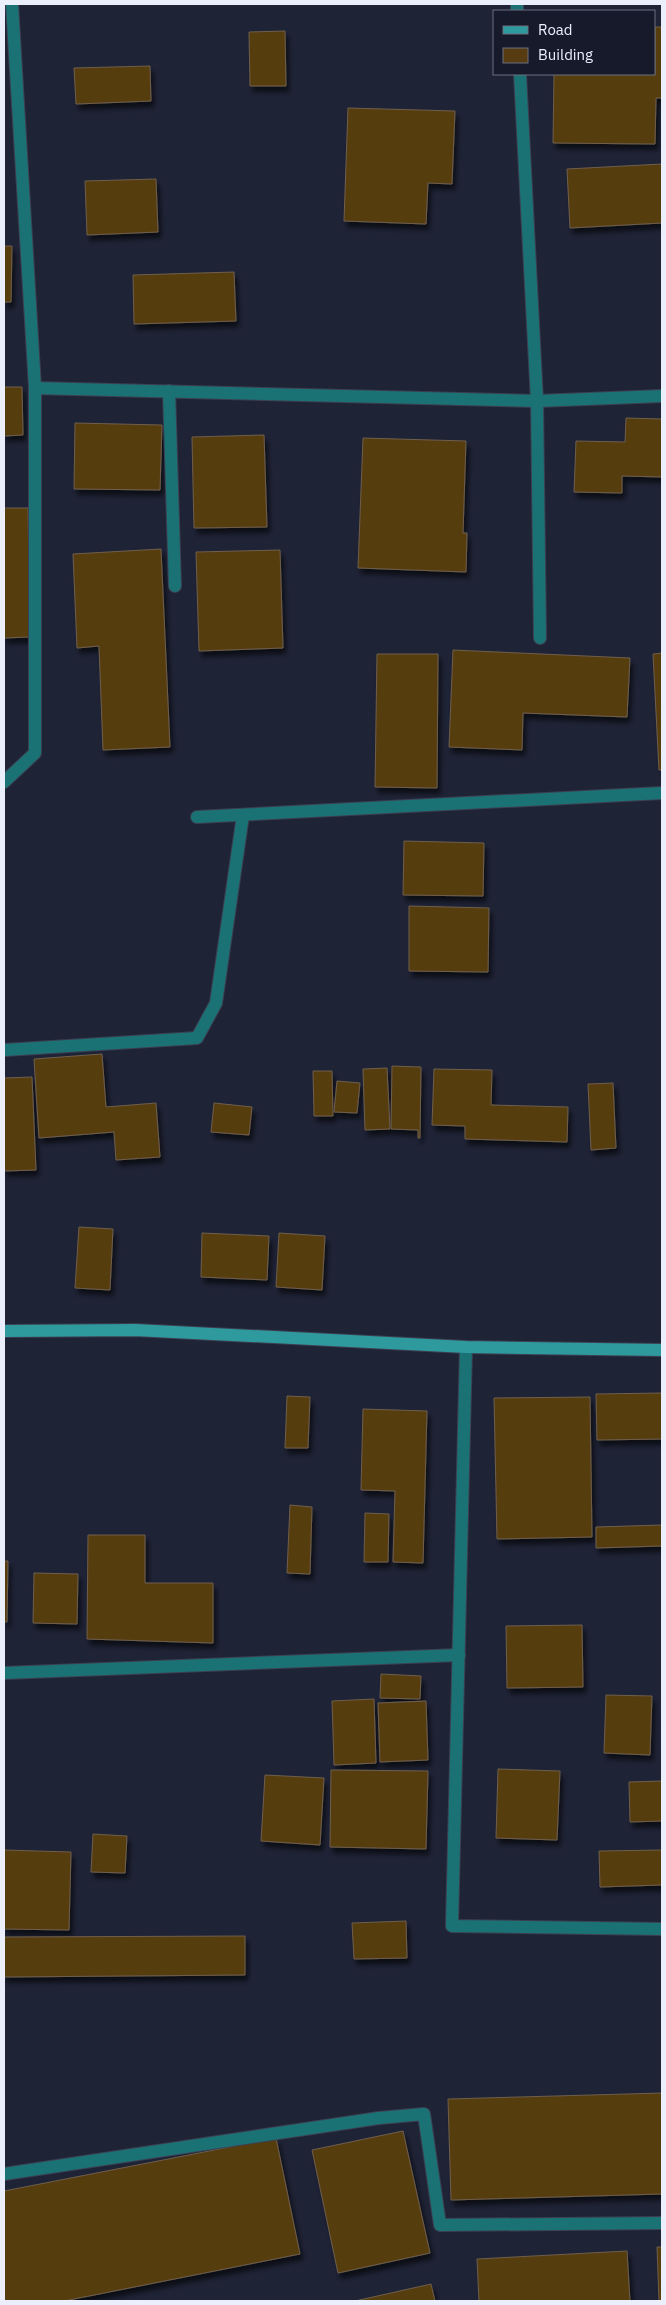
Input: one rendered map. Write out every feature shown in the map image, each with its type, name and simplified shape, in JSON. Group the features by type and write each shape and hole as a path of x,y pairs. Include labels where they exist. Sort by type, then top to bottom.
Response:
{"main road":[{"path":"4,1331 135,1330 466,1348 662,1350"}],"street":[{"path":"4,782 36,753 36,388 12,4"},
{"path":"520,75 537,401 540,638"},
{"path":"36,388 537,401 662,396"},
{"path":"169,391 175,586"},
{"path":"197,817 662,792"},
{"path":"4,1050 197,1038 216,1003 243,815"},
{"path":"466,1348 452,1926 662,1929"},
{"path":"4,1673 459,1655"},
{"path":"4,2174 379,2118 424,2114 440,2225 662,2223"}],"building":[{"path":"656,27 662,27 662,98 656,98 655,144 553,143 554,75 656,75"},
{"path":"285,31 286,86 250,86 249,32"},
{"path":"150,66 151,101 76,104 74,68"},
{"path":"348,108 455,111 452,184 428,183 426,224 344,221"},
{"path":"662,164 662,223 570,228 567,169"},
{"path":"156,179 158,232 87,235 85,181"},
{"path":"4,246 12,246 11,302 4,302"},
{"path":"234,272 236,321 134,324 133,275"},
{"path":"4,387 22,387 23,435 4,436"},
{"path":"626,418 662,419 662,477 622,476 622,493 574,492 576,441 625,442"},
{"path":"75,423 162,425 160,490 74,489"},
{"path":"264,435 267,527 194,528 192,437"},
{"path":"363,438 466,441 463,533 467,533 466,572 358,568"},
{"path":"4,508 28,508 30,637 4,638"},
{"path":"161,549 170,747 103,750 99,646 77,648 73,554"},
{"path":"280,550 283,648 199,651 196,552"},
{"path":"453,650 630,658 627,717 523,713 522,750 449,747"},
{"path":"662,653 662,770 659,770 653,654"},
{"path":"377,654 438,654 437,788 375,787"},
{"path":"404,841 484,843 483,896 403,895"},
{"path":"409,906 489,908 488,972 409,971"},
{"path":"102,1054 106,1107 156,1103 160,1157 116,1160 114,1132 39,1138 34,1059"},
{"path":"392,1066 421,1067 420,1138 418,1138 418,1130 391,1129"},
{"path":"387,1068 390,1129 365,1130 363,1069"},
{"path":"434,1069 492,1070 491,1105 568,1107 567,1142 465,1139 465,1126 432,1125"},
{"path":"313,1071 332,1071 333,1116 314,1116"},
{"path":"32,1077 36,1170 4,1171 4,1078"},
{"path":"337,1081 360,1083 357,1113 334,1112"},
{"path":"613,1083 616,1148 591,1150 588,1084"},
{"path":"214,1103 252,1107 249,1135 211,1132"},
{"path":"79,1227 113,1229 110,1290 75,1288"},
{"path":"202,1233 269,1236 267,1280 201,1277"},
{"path":"279,1233 325,1236 322,1290 276,1287"},
{"path":"662,1393 662,1439 597,1440 596,1394"},
{"path":"287,1396 310,1397 308,1448 285,1448"},
{"path":"590,1397 592,1537 497,1539 494,1398"},
{"path":"363,1409 427,1411 423,1563 393,1562 395,1491 361,1490"},
{"path":"290,1505 312,1507 310,1574 287,1573"},
{"path":"365,1513 389,1514 388,1562 364,1562"},
{"path":"662,1525 662,1546 596,1548 596,1527"},
{"path":"88,1535 145,1535 145,1583 213,1583 213,1643 87,1639"},
{"path":"4,1561 8,1561 7,1622 4,1622"},
{"path":"34,1573 78,1574 77,1624 33,1623"},
{"path":"582,1625 583,1687 507,1688 506,1626"},
{"path":"381,1674 421,1676 420,1699 380,1698"},
{"path":"606,1695 652,1696 650,1755 604,1753"},
{"path":"374,1699 376,1763 334,1765 332,1701"},
{"path":"426,1701 428,1760 380,1762 378,1703"},
{"path":"498,1769 560,1771 557,1840 496,1838"},
{"path":"331,1770 428,1771 426,1849 330,1847"},
{"path":"265,1775 324,1778 320,1845 261,1841"},
{"path":"662,1781 662,1821 630,1822 629,1782"},
{"path":"93,1834 127,1836 125,1873 91,1872"},
{"path":"4,1850 71,1852 69,1930 4,1929"},
{"path":"662,1850 662,1885 600,1887 599,1851"},
{"path":"406,1921 407,1958 354,1959 352,1923"},
{"path":"245,1936 245,1975 4,1977 4,1937"},
{"path":"662,2093 662,2194 451,2200 448,2099"},
{"path":"403,2131 430,2253 338,2273 312,2150"},
{"path":"276,2138 300,2254 64,2301 4,2301 4,2191"},
{"path":"657,2247 662,2247 662,2301 659,2301"},
{"path":"627,2251 630,2301 479,2301 477,2259"},
{"path":"431,2284 435,2301 355,2301"}]}
